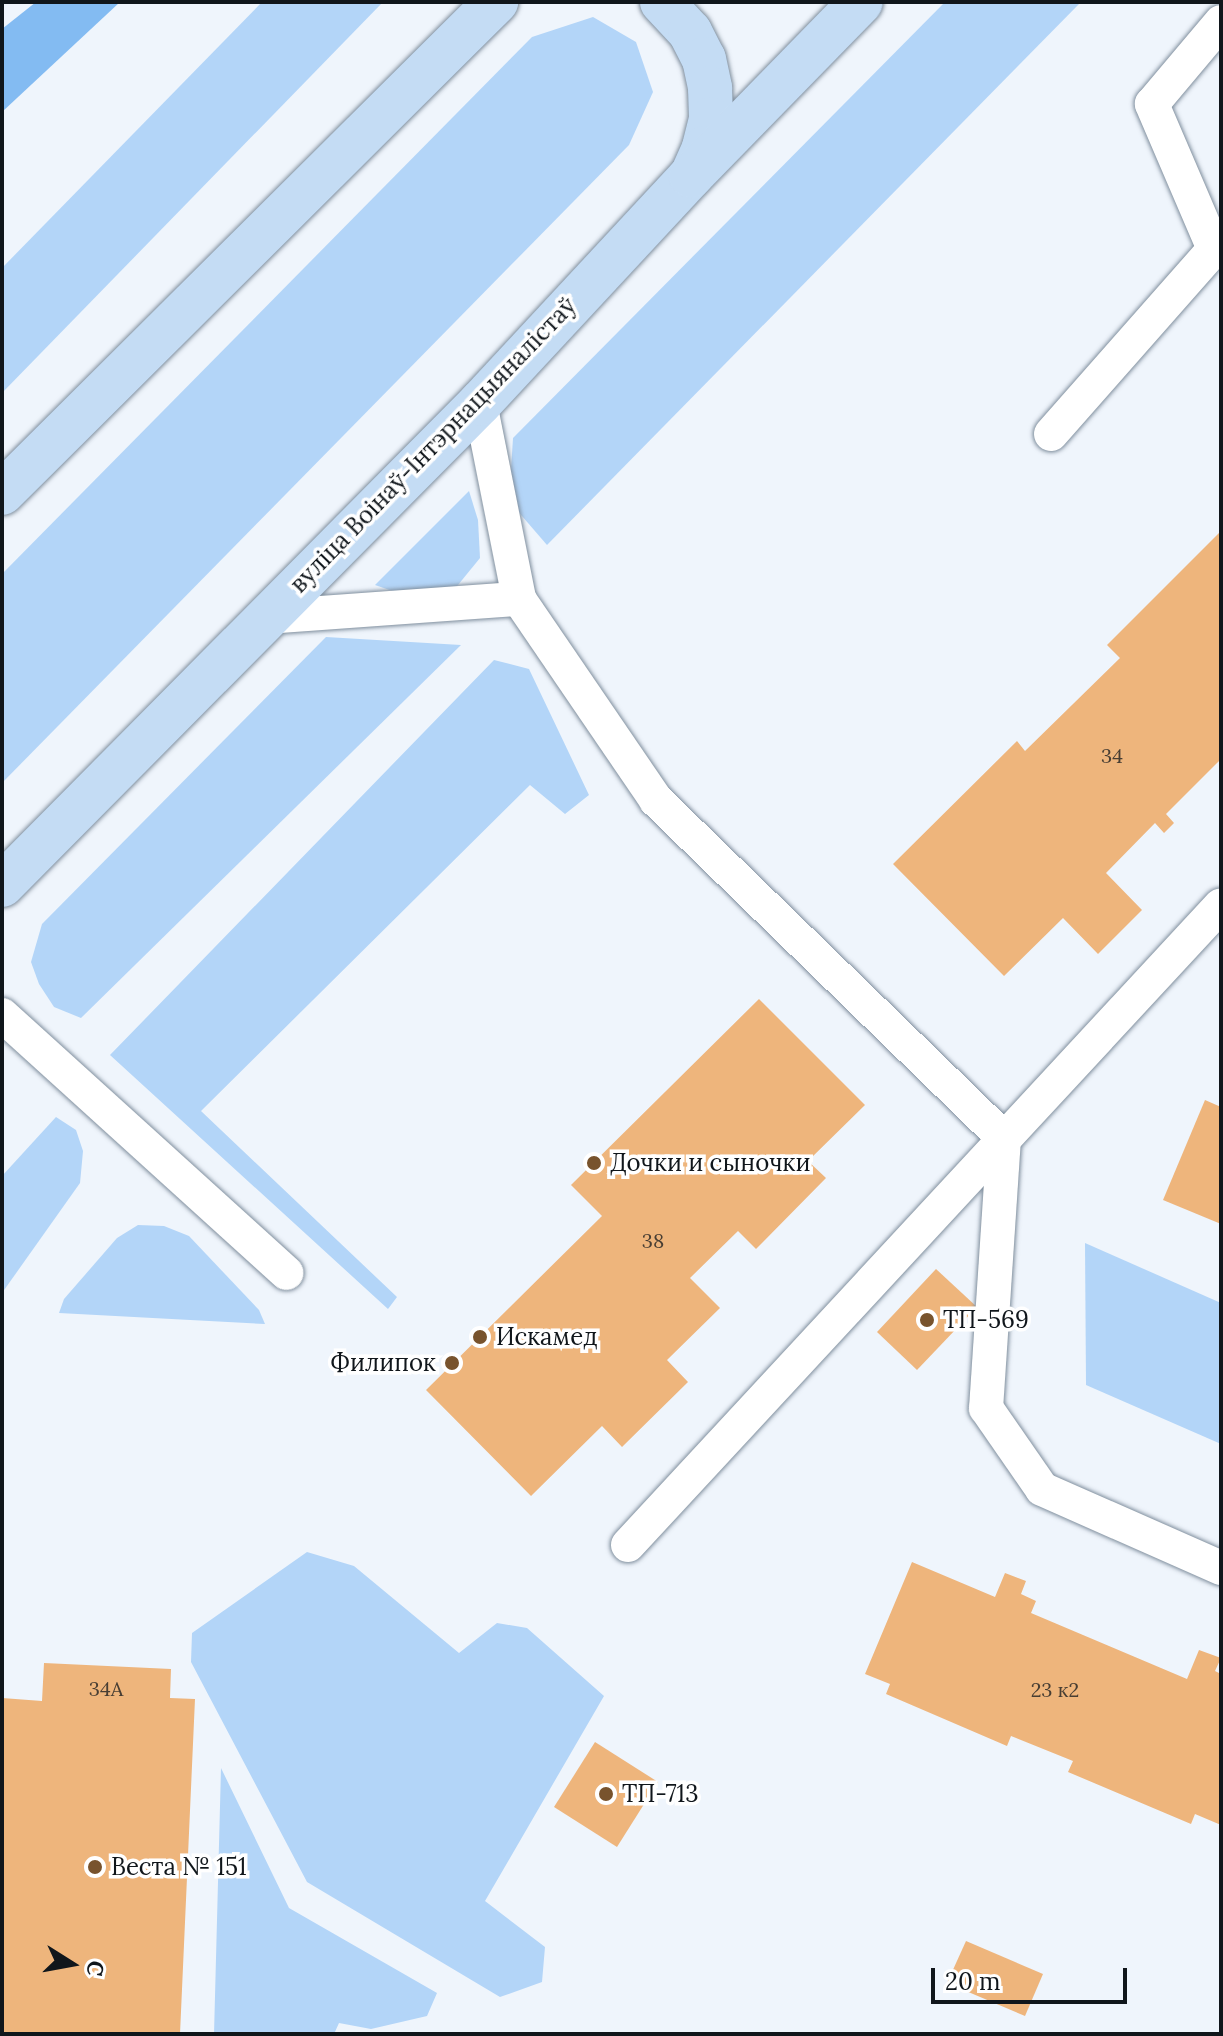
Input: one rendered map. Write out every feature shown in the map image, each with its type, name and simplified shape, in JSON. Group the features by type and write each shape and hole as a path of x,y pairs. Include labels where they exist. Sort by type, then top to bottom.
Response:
{"main road":[{"path":"2,493 496,2"},
{"path":"662,2 690,32 704,59 710,88 711,119 704,148 691,176"},
{"name":"вуліца Воінаў-Інтэрнацыяналістаў","path":"2,885 480,403 691,176 861,2"}],"lane":[{"path":"1051,434 1214,249 1152,104 1221,22"},
{"path":"480,403 519,599 656,800 1004,1138 986,1408 1042,1489 1221,1568"},
{"path":"265,617 519,599"},
{"path":"628,1545 1004,1138 1216,918"},
{"path":"2,1015 287,1273"}],"shaded area":[{"path":"36,2 120,2 2,112 2,29"},
{"path":"262,2 383,2 2,393 2,268"},
{"path":"945,2 1081,2 547,545 509,501 513,438"},
{"path":"593,17 636,42 653,92 629,145 2,783 2,574 532,37"},
{"path":"469,491 478,520 480,558 449,596 410,597 375,585"},
{"path":"326,637 461,645 81,1018 54,1007 39,984 31,962 42,924"},
{"path":"494,660 529,669 589,795 565,814 530,785 201,1111 397,1297 388,1309 110,1055"},
{"path":"56,1117 76,1130 83,1151 80,1183 2,1293 2,1176"},
{"path":"138,1225 164,1226 189,1236 259,1310 265,1324 59,1313 64,1299 117,1238"},
{"path":"1085,1243 1221,1303 1221,1444 1086,1385"},
{"path":"307,1552 354,1566 459,1653 497,1623 527,1628 604,1696 485,1901 545,1947 542,1982 500,1997 307,1882 191,1662 192,1633"},
{"path":"221,1768 289,1908 437,1993 427,2016 371,2029 339,2023 334,2034 214,2034"}],"building":[{"path":"1221,531 1221,759 1166,814 1174,823 1164,833 1155,823 1106,873 1142,910 1098,954 1063,918 1004,976 893,864 1017,741 1025,751 1120,658 1107,645"},
{"path":"759,999 865,1105 808,1161 826,1178 756,1249 738,1231 690,1278 720,1308 667,1360 688,1382 622,1447 602,1426 531,1496 426,1390 602,1216 571,1185"},
{"path":"1205,1100 1221,1107 1221,1224 1163,1200"},
{"name":"ТП-569","path":"936,1269 977,1307 917,1370 877,1332"},
{"path":"912,1562 995,1597 1005,1573 1026,1581 1021,1594 1036,1601 1031,1613 1187,1679 1199,1650 1221,1658 1215,1671 1221,1674 1221,1825 1195,1814 1191,1824 1068,1772 1073,1761 1011,1736 1007,1746 886,1694 890,1684 865,1674"},
{"name":"Веста № 151","path":"44,1663 171,1669 170,1698 195,1699 180,2034 2,2034 2,1698 42,1701"},
{"name":"ТП-713","path":"595,1742 658,1782 617,1847 554,1807"},
{"path":"966,1941 1043,1974 1025,2016 947,1983"}],"place":[{"name":"Дочки и сыночки","path":"594,1163"},
{"name":"ТП-569","path":"927,1320"},
{"name":"Искамед","path":"480,1337"},
{"name":"Филипок","path":"452,1363"},
{"name":"ТП-713","path":"606,1794"},
{"name":"Веста № 151","path":"95,1867"}]}
